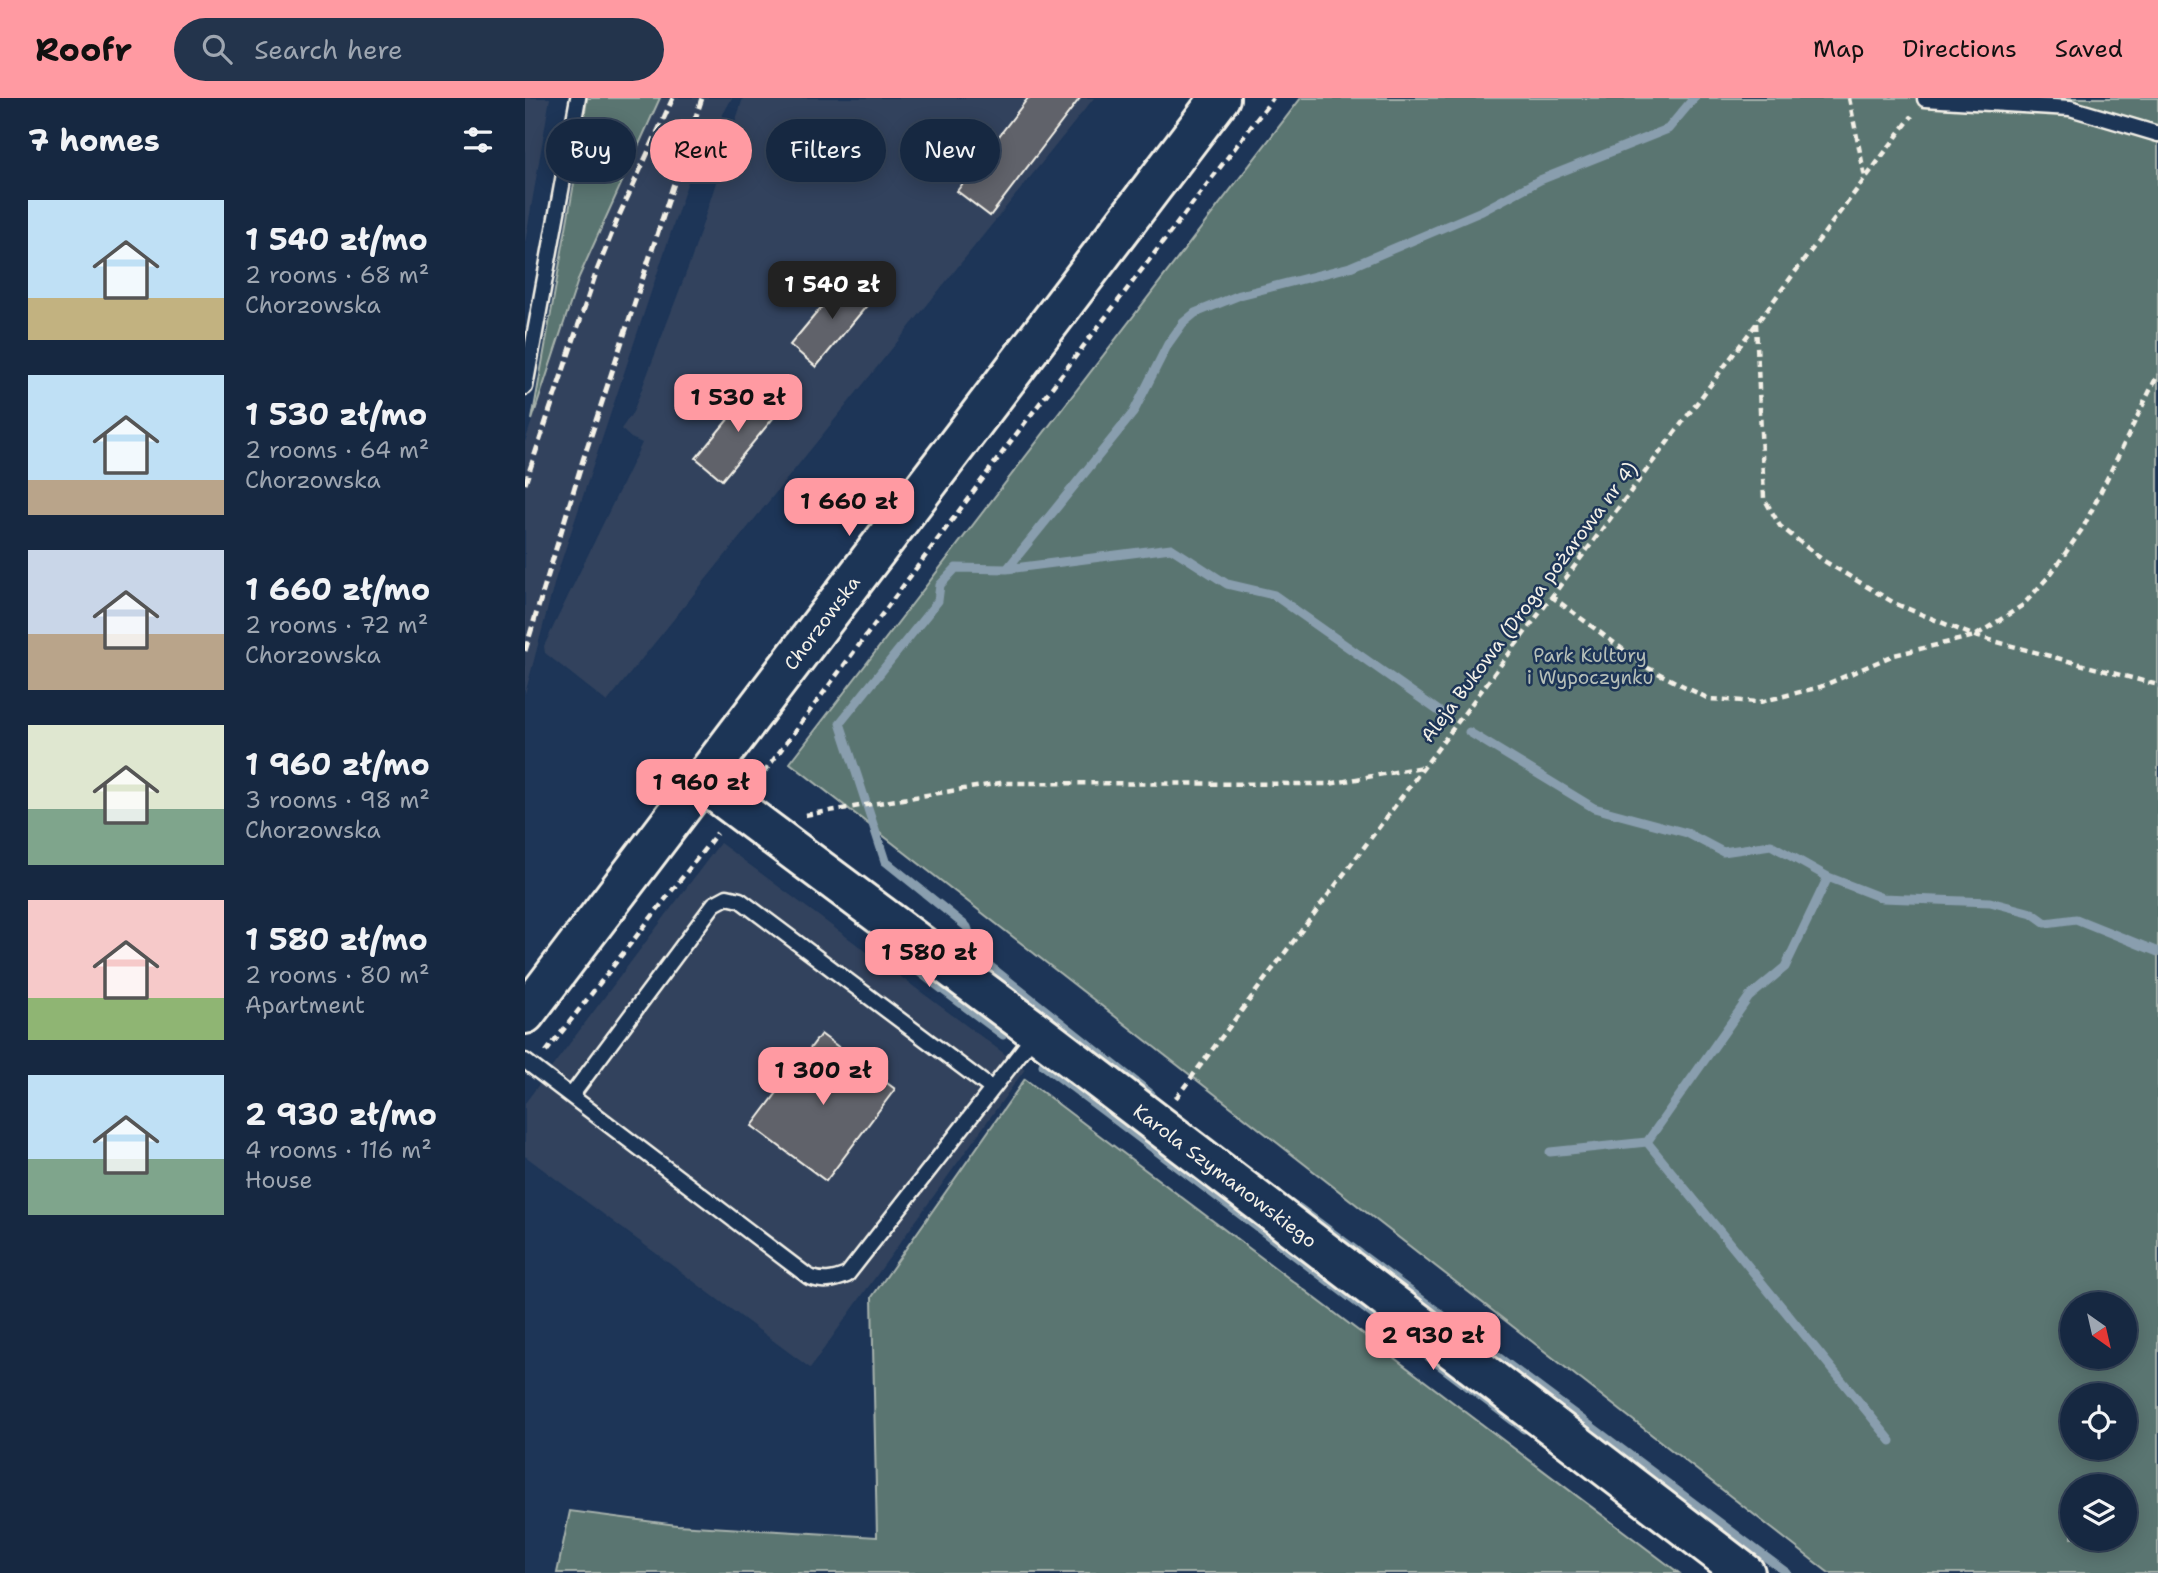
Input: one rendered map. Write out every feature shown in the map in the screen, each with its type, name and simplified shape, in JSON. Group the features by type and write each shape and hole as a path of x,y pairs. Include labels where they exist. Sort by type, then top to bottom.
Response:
{"street":[{"name":"Chorzowska","path":"525,1014 1220,98"},
{"name":"Karola Szymanowskiego","path":"702,782 1037,1032 1745,1573"}],"lane":[{"path":"525,387 578,98"},
{"path":"1925,99 2067,103 2158,134"},
{"path":"571,1096 715,904 727,897 740,900 992,1089"},
{"path":"530,1065 809,1277 834,1281 847,1275 1037,1032"}],"path":[{"path":"530,1065 746,816 1011,441 1273,98"},
{"path":"1849,98 1865,178"},
{"name":"Aleja Bukowa (Droga pożarowa nr 4)","path":"1157,1124 1925,99"},
{"path":"1756,322 1764,498 1780,526 1824,561 1896,604 1975,636 2158,685"},
{"path":"1551,596 1648,668 1709,699 1760,702 1821,687 1894,655 1975,636 2023,605 2050,575 2083,528 2158,374"},
{"path":"746,816 1000,783 1329,784 1422,767"}],"shaded area":[{"path":"525,98 550,98 546,119 525,243"},
{"path":"660,98 732,98 720,119 650,119"},
{"path":"743,98 1094,98 607,702 545,653 544,646 642,443 621,429 633,412 691,260 716,182 752,182 752,119 736,119"},
{"path":"650,120 650,182 688,182 556,577 525,694 525,442 579,277 622,182 636,182 636,151"},
{"path":"720,843 1025,1069 810,1368 525,1156 525,1103"}],"green space":[{"path":"587,98 660,98 636,151 636,119 584,119"},
{"name":"Park Kultury i Wypoczynku","path":"1301,98 2158,98 2158,1573 1829,1573 790,763"},
{"path":"574,182 622,182 579,277 532,420"},
{"path":"1025,1079 1679,1573 557,1573 570,1511 677,1525 877,1537 872,1297"}],"building":[{"path":"1028,98 1080,98 990,216 957,191 964,182 1000,182 1000,135"},
{"path":"849,274 872,294 867,301 869,303 816,367 790,345"},
{"path":"753,389 780,410 722,480 696,458"},
{"path":"821,1034 895,1089 826,1181 752,1126"}],"waterway":[{"path":"1007,569 1133,413 1168,344 1183,323 1195,313 1240,295 1350,267 1482,211 1540,180 1668,129 1694,98"},
{"path":"1151,1094 977,956 967,927 885,861 840,723 938,601 940,585 956,568 1007,569 1171,548 1227,584 1274,595 1443,714"},
{"path":"1469,732 1594,808 1687,833 1723,852 1771,845 1828,877 1882,898 1990,902 2032,913 2046,923 2076,919 2158,952"},
{"path":"1828,877 1785,967 1749,997 1647,1142 1891,1441"},
{"path":"882,944 1003,1035"},
{"path":"1043,1065 1524,1429"},
{"path":"1550,1152 1647,1142"},
{"path":"1299,1208 1787,1573"}],"railway":[{"path":"525,484 596,273 673,98"},
{"path":"525,651 582,463 702,98"}]}
